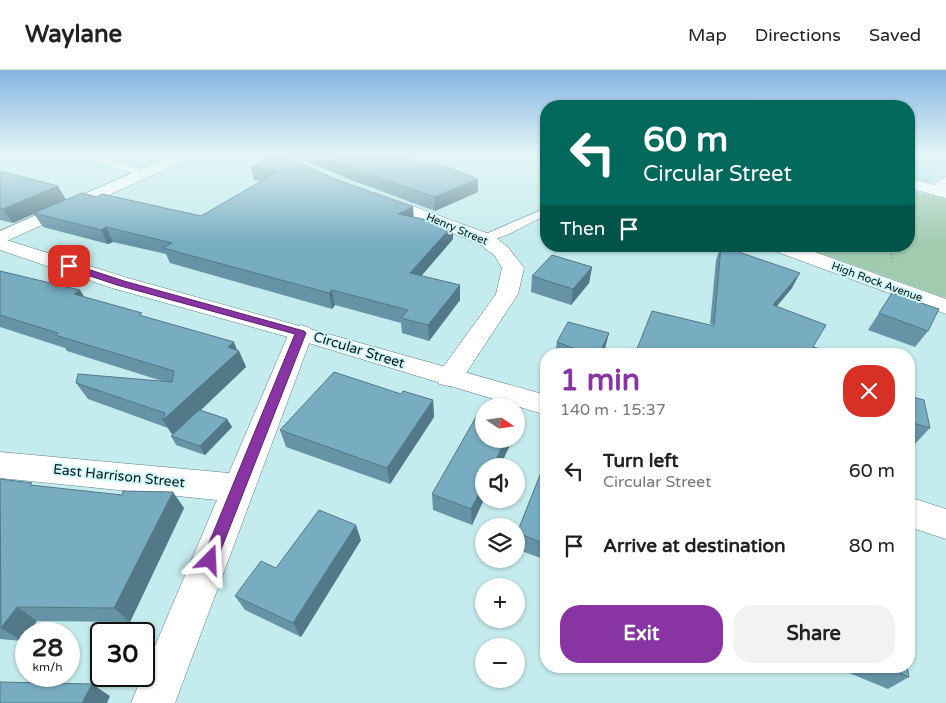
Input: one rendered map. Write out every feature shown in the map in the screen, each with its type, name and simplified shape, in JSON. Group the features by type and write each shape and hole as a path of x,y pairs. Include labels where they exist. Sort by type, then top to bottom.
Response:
{"street":[{"path":"0,238 121,184"},
{"path":"915,184 943,189"},
{"name":"Henry Street","path":"361,192 485,239 501,251 513,268 507,294 449,377"},
{"name":"Circular Street","path":"0,244 120,283 301,333 540,403"},
{"name":"High Rock Avenue","path":"795,252 946,307"},
{"path":"153,703 301,333"},
{"name":"East Harrison Street","path":"0,465 238,488"},
{"path":"915,514 946,524"}],"lane":[{"path":"485,239 540,214"}],"green space":[{"path":"915,191 946,199 946,298 818,252 915,252"}],"building":[{"path":"0,184 48,184 58,186 3,209 0,208"},
{"path":"257,184 348,184 413,207 398,214 453,225 410,273 460,285 428,325 401,318 408,310 332,290 329,293 163,248 172,243 106,227 101,230 34,213 82,193 97,197 102,194 201,216"},
{"path":"396,184 467,184 434,197"},
{"path":"720,252 739,252 800,273 773,305 826,325 813,347 817,348 637,348 652,311 714,326"},
{"path":"552,255 592,267 573,289 532,276"},
{"path":"0,271 80,290 74,294 234,342 228,347 239,351 163,420 165,413 76,383 78,374 172,382 174,371 55,335 58,333 0,315"},
{"path":"892,293 939,309 928,331 879,313"},
{"path":"568,322 609,333 602,348 574,348 557,342"},
{"path":"334,372 401,394 403,391 433,400 387,468 280,430"},
{"path":"915,398 924,400 930,428 915,424"},
{"path":"199,410 227,419 200,446 171,436"},
{"path":"475,419 475,448 502,448 497,458 475,458 475,501 471,509 432,494"},
{"path":"540,475 540,542 525,536 525,518 523,518"},
{"path":"0,479 32,483 30,485 122,495 123,491 173,492 114,608 17,607 1,628"},
{"path":"319,510 356,525 293,623 235,596 261,561 276,568"},
{"path":"899,673 908,673 909,677"},
{"path":"0,682 15,682 15,687 80,687 80,684 90,684 90,687 82,703 0,703"}],"route":[{"path":"69,266 120,283 301,333 210,560"}]}
